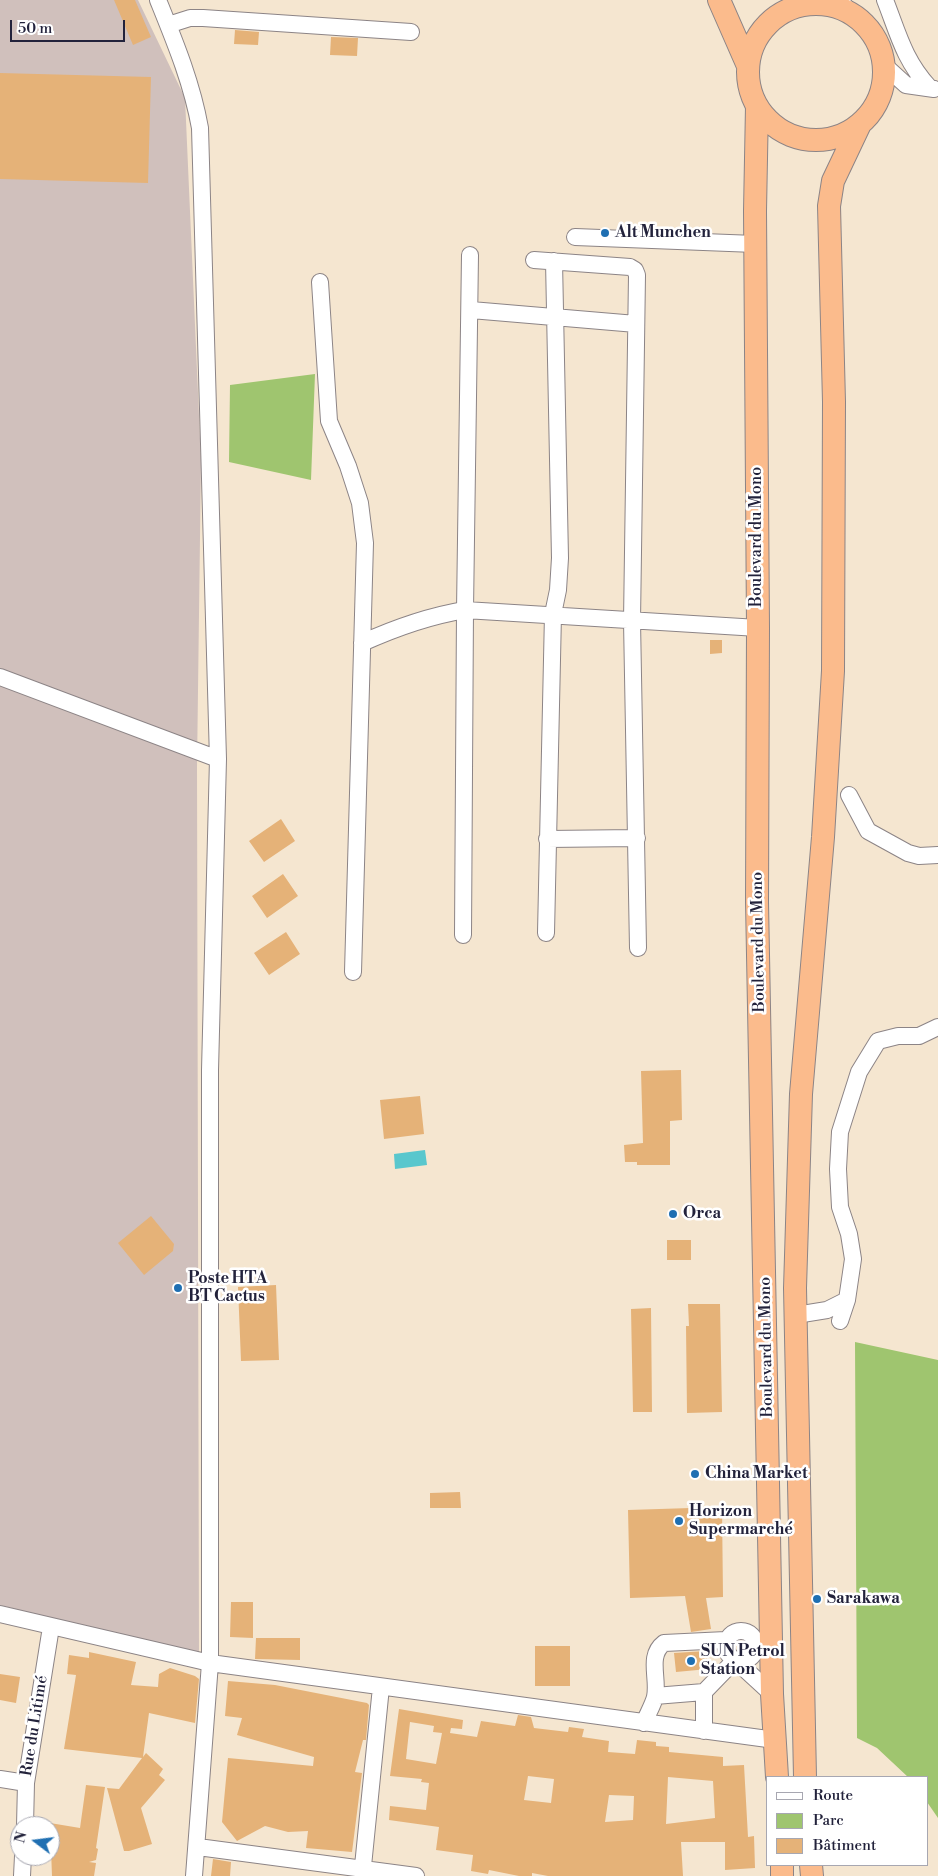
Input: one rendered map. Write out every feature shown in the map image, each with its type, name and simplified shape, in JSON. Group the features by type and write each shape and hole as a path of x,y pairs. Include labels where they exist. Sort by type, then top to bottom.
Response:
{"highway":[{"path":"719,0 748,66 750,88 757,106 773,124 793,136 816,140 839,136 860,124 872,114 880,98 884,77 884,65 880,48 873,34 834,5 794,8 775,19 760,35 748,66"},
{"name":"Boulevard du Mono","path":"757,106 755,244 758,628 757,902 772,1614 772,1694 777,1776"},
{"name":"Boulevard du Mono","path":"805,1776 796,1315 801,1094 823,837 833,671 834,402 830,200 837,170 860,124"}],"street":[{"path":"158,0 195,100 200,128 218,759 210,1070 210,1663 198,1847 194,1876"},
{"path":"885,0 902,49 916,73 934,88"},
{"path":"168,25 190,18 203,18 411,32"},
{"path":"884,65 906,84 934,88"},
{"path":"575,237 755,244"},
{"path":"463,935 465,610 471,310 470,255"},
{"path":"534,260 630,267 635,270 632,621 638,948"},
{"path":"546,933 546,839 552,614 558,590 560,558 554,261"},
{"path":"320,282 329,421 348,466 360,504 365,543 354,972"},
{"path":"471,310 636,324"},
{"path":"362,643 393,629 442,614 465,610 758,628"},
{"path":"0,677 218,759"},
{"path":"849,795 868,831 908,853 919,856 938,854"},
{"path":"546,839 637,838"},
{"path":"840,1321 847,1300 853,1259 849,1234 840,1207 838,1169 840,1132 859,1072 878,1041 898,1036 919,1036 938,1028"},
{"path":"796,1315 827,1310 847,1300"},
{"path":"0,1614 210,1663 775,1740"},
{"path":"644,1723 655,1696 655,1654 664,1642 726,1640 734,1632 745,1630 772,1614"},
{"name":"Rue du Litimé","path":"25,1816 26,1783 51,1627"},
{"path":"735,1660 746,1661 756,1650 756,1640 745,1630"},
{"path":"726,1640 727,1652 772,1694"},
{"path":"655,1696 704,1692 735,1660"},
{"path":"363,1872 381,1687"},
{"path":"704,1692 704,1731"},
{"path":"0,1779 26,1783"},
{"path":"198,1847 363,1872 416,1876"}],"shaded area":[{"path":"0,0 138,0 185,98 201,461 197,767 199,1655 0,1605"}],"green space":[{"path":"315,374 311,480 229,462 230,385"},
{"path":"855,1342 938,1360 938,1818 928,1803 928,1776 907,1776 877,1748 857,1738"}],"water":[{"path":"425,1150 427,1165 395,1169 394,1154"}],"building":[{"path":"114,0 135,0 151,37 133,45"},
{"path":"235,30 259,32 258,45 234,44"},
{"path":"331,37 358,38 357,56 330,55"},
{"path":"0,73 151,77 148,183 0,179"},
{"path":"710,640 722,640 722,653 710,654"},
{"path":"281,819 295,841 264,862 249,841"},
{"path":"283,874 298,896 267,918 252,896"},
{"path":"286,932 300,954 269,975 254,953"},
{"path":"681,1070 682,1120 670,1121 670,1165 637,1165 637,1162 625,1162 624,1145 643,1143 641,1071"},
{"path":"420,1096 424,1134 384,1139 380,1100"},
{"path":"151,1216 174,1244 173,1251 144,1275 118,1243"},
{"path":"667,1240 691,1240 691,1260 667,1260"},
{"path":"276,1285 279,1360 241,1361 238,1287"},
{"path":"688,1304 720,1304 722,1412 687,1413 686,1326 689,1326"},
{"path":"651,1308 652,1412 633,1412 631,1309"},
{"path":"460,1492 461,1508 430,1508 430,1493"},
{"path":"722,1507 723,1597 706,1598 711,1629 691,1632 685,1596 630,1598 628,1510"},
{"path":"231,1602 253,1602 253,1638 230,1637"},
{"path":"256,1638 300,1638 300,1660 255,1659"},
{"path":"535,1646 570,1646 570,1686 535,1686"},
{"name":"SUN Petrol Station","path":"706,1651 708,1669 676,1672 674,1653"},
{"path":"89,1652 136,1662 131,1685 158,1687 159,1674 170,1668 199,1679 195,1723 149,1713 143,1757 146,1753 163,1769 159,1775 165,1780 141,1808 152,1844 129,1851 124,1851 107,1788 119,1789 142,1758 64,1749 76,1675 67,1674 69,1655 89,1658"},
{"path":"0,1674 20,1677 16,1703 0,1700"},
{"path":"228,1681 275,1685 367,1703 369,1705 366,1740 363,1740 355,1772 362,1773 352,1852 306,1848 308,1831 288,1832 265,1826 237,1841 222,1822 228,1758 313,1766 314,1757 237,1735 242,1718 225,1716"},
{"path":"399,1709 463,1720 462,1729 451,1728 450,1733 477,1737 481,1721 515,1726 518,1715 531,1717 534,1728 568,1732 569,1727 584,1729 582,1737 609,1741 608,1752 635,1754 637,1740 656,1742 656,1746 669,1747 669,1752 723,1757 723,1766 744,1765 748,1837 754,1836 755,1868 725,1870 725,1842 681,1842 683,1876 548,1876 532,1873 532,1876 519,1876 489,1870 488,1874 471,1871 473,1855 436,1850 439,1827 389,1820 390,1806 426,1810 429,1783 421,1782 422,1779 390,1776","holes":["410,1722 434,1726 433,1732 442,1733 436,1764 406,1759","528,1776 554,1779 551,1803 524,1800","668,1777 713,1781 715,1818 666,1824","609,1795 634,1796 633,1820 605,1822"]},
{"path":"86,1785 105,1787 96,1860 89,1862 96,1863 94,1876 52,1876 52,1866 60,1866 60,1825 80,1828"},
{"path":"213,1859 231,1862 230,1876 211,1876"}],"place":[{"name":"Alt Munchen","path":"605,233"},
{"name":"Orca","path":"673,1214"},
{"name":"Poste HTA BT Cactus","path":"178,1288"},
{"name":"China Market","path":"695,1474"},
{"name":"Horizon Supermarché","path":"679,1521"},
{"name":"Sarakawa","path":"817,1599"},
{"name":"SUN Petrol Station","path":"691,1661"}]}
